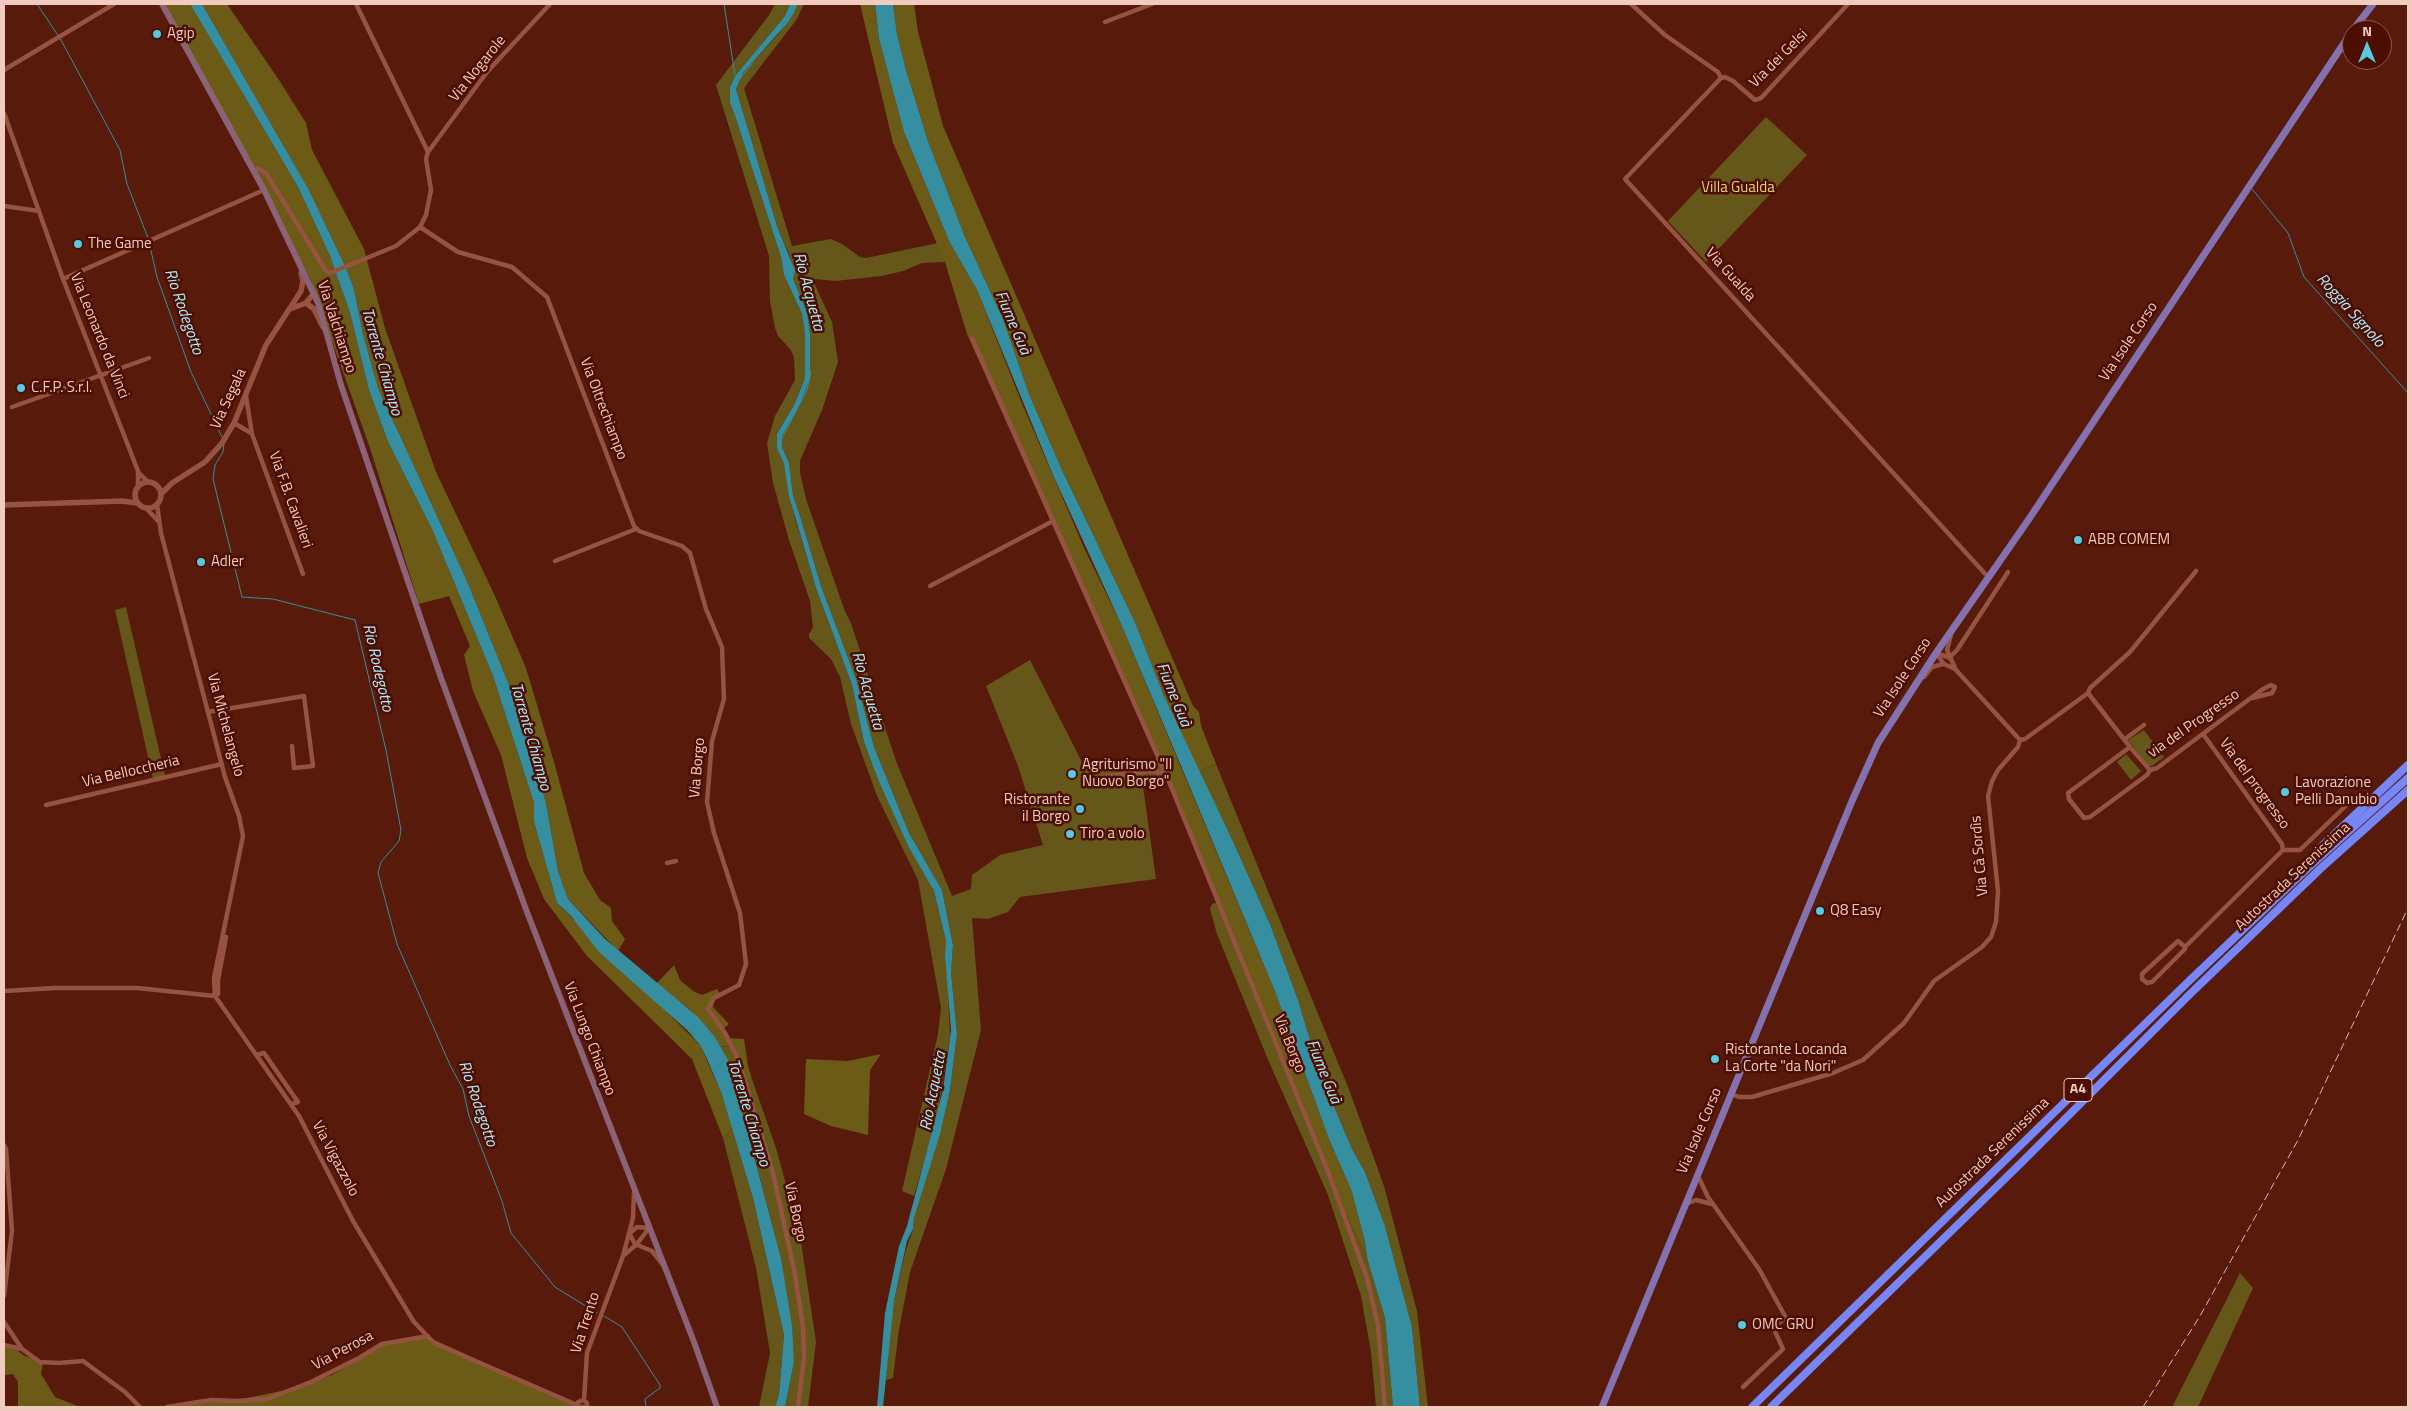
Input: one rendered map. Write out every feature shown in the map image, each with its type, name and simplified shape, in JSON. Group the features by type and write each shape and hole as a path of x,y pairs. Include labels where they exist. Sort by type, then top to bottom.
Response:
{"highway":[{"path":"2296,880 2323,845 2408,765"},
{"name":"Autostrada Serenissima","path":"1752,1407 2188,982 2408,778"},
{"name":"Autostrada Serenissima","path":"1771,1407 2021,1164 2195,989 2312,876 2408,790"}],"main road":[{"name":"Via Valchiampo","path":"162,4 264,190 314,293 341,385 441,678"},
{"name":"Via Isole Corso","path":"2360,20 2372,4"},
{"name":"Via Isole Corso","path":"1602,1407 1697,1172 1864,771 1878,743 1936,653 1989,578 2342,45"},
{"name":"Via Lungo Chiampo","path":"441,678 530,921 664,1265 717,1407"}],"street":[{"path":"4,70 114,4"},
{"path":"252,169 259,168 266,173 326,272 330,273 355,264 396,246 420,228 426,215 430,197 426,160 428,152 356,4"},
{"name":"Via Nogarole","path":"428,152 487,72 550,4"},
{"path":"1105,22 1152,4"},
{"path":"1631,4 1665,35 1718,72 1721,78"},
{"name":"Via dei Gelsi","path":"1721,78 1733,81 1755,100 1761,98 1848,4"},
{"name":"Via Gualda","path":"1721,78 1625,179 1989,578"},
{"name":"Via Leonardo da Vinci","path":"4,113 62,279 102,374 138,471 138,486"},
{"path":"4,135 11,132"},
{"path":"62,279 264,190"},
{"path":"4,206 38,211"},
{"name":"Via Oltrechiampo","path":"420,228 458,252 512,267 547,297 636,529"},
{"path":"294,249 303,281 298,295 314,293"},
{"path":"290,308 306,303 314,293"},
{"name":"Via Segala","path":"158,505 161,494 172,483 214,454 234,422 266,345 298,295"},
{"path":"306,303 314,309 329,340"},
{"name":"Via Borgo","path":"972,338 1164,774 1327,1169 1360,1260 1378,1325 1385,1407"},
{"path":"12,407 149,358"},
{"name":"Via F.B. Cavalieri","path":"246,396 252,434 303,574"},
{"path":"234,422 252,434"},
{"name":"Via Leonardo da Vinci","path":"138,471 151,483"},
{"path":"137,503 135,494 138,486 151,483 172,483"},
{"path":"151,483 161,494"},
{"path":"122,501 135,494"},
{"path":"4,505 122,501 137,503 147,509 158,505"},
{"name":"Via Michelangelo","path":"158,505 158,521 222,764 244,836 224,936 218,994 215,996"},
{"name":"Via Michelangelo","path":"147,509 158,521"},
{"path":"930,586 1053,521"},
{"path":"555,561 636,529"},
{"name":"Via Borgo","path":"636,529 682,546 690,553 706,609 724,654 724,699 712,741 707,802 714,833 743,925 746,964 744,976 737,987 714,998 708,1005 710,1014 725,1032 738,1059 762,1131 775,1182 795,1274 804,1341 804,1366 798,1407"},
{"name":"Via Cà Sordìs","path":"1730,1094 1740,1097 1752,1097 1833,1073 1863,1060 1904,1023 1934,981 1982,947 1992,937 1996,922 1998,891 1988,796 1998,770 2018,747 2020,740 2025,739 2088,693 2090,688 2130,652 2196,571"},
{"path":"1950,658 2008,572"},
{"path":"1953,629 1948,645 1950,658 1956,670 2020,740"},
{"path":"1936,653 1944,654 1950,658"},
{"path":"1936,653 1944,664 1956,670"},
{"path":"1917,682 1932,667 1944,664"},
{"name":"via del Progresso","path":"2088,693 2150,770"},
{"path":"208,712 304,696 313,766 294,768 292,746"},
{"name":"via del Progresso","path":"2130,747 2068,793 2069,799 2082,817 2090,817 2150,770 2157,768 2253,698"},
{"path":"2125,739 2144,725"},
{"name":"Via del progresso","path":"2185,947 2178,941 2142,974 2142,979 2147,983 2152,982 2282,850 2282,844 2272,829 2203,734"},
{"name":"Via Belloccheria","path":"46,805 222,764"},
{"path":"1086,778 1149,771 1164,774"},
{"name":"Via del progresso","path":"2282,850 2300,850 2356,796"},
{"path":"667,863 676,861"},
{"path":"4,991 55,988 137,988 215,996"},
{"name":"Via Vigazzolo","path":"215,996 291,1104 354,1221 414,1322 428,1336"},
{"path":"4,1145 6,1149 12,1231 4,1296"},
{"path":"1697,1172 1704,1189 1714,1205 1760,1269 1786,1318 1773,1327 1783,1349 1743,1387"},
{"path":"1691,1188 1704,1189"},
{"path":"1691,1188 1696,1196 1714,1205"},
{"name":"Via Trento","path":"584,1400 587,1352 624,1256 633,1218 634,1192"},
{"path":"1683,1207 1692,1201 1704,1201"},
{"path":"649,1228 638,1227 630,1234 630,1239 648,1248 664,1265"},
{"name":"Via Trento","path":"624,1256 637,1244 649,1228"},
{"path":"4,1322 22,1349 40,1362 83,1361 125,1392 140,1407"},
{"path":"428,1336 434,1343 577,1406 580,1400 584,1400 587,1407"},
{"name":"Via Perosa","path":"168,1407 211,1400 267,1399 311,1382 382,1344 428,1336"},
{"path":"4,1345 22,1349"}],"green space":[{"path":"775,4 790,4 785,16 735,76 730,87 735,116 781,257 784,275 802,314 805,334 805,378 795,403 777,434 777,448 784,464 795,518 816,588 852,685 864,742 879,782 909,848 934,891 946,941 950,1037 937,1118 914,1196 902,1191 938,1034 941,1008 918,880 877,796 851,724 840,677 831,659 809,638 813,627 810,601 789,540 773,483 767,443 775,416 795,380 794,358 791,350 778,336 775,328 770,301 769,256 716,85 769,15"},
{"path":"798,4 804,4 797,19 744,88 792,246 831,239 842,244 860,257 866,258 938,243 945,262 922,263 903,271 882,276 835,281 815,279 815,285 832,322 838,362 822,410 800,461 800,473 806,499 844,609 851,623 896,761 952,896 971,889 972,875 1000,855 1043,845 1018,766 986,686 1030,660 1085,768 1157,759 1165,775 1142,779 1156,879 1020,897 1008,912 988,919 972,918 981,1030 946,1169 910,1272 899,1330 893,1378 886,1380 891,1314 905,1253 913,1229 914,1218 950,1090 957,1034 951,973 953,945 942,890 909,833 874,747 856,679 821,586 793,495 789,463 782,447 782,436 799,406 810,379 810,333 807,312 793,279 790,257 777,226 736,89 743,73 779,33"},
{"name":"Villa Gualda","path":"1766,117 1807,155 1706,262 1668,221"},
{"path":"126,607 165,776 153,779 115,610"},
{"path":"2144,730 2164,757 2152,766 2148,766 2128,740"},
{"path":"2126,754 2141,771 2131,780 2117,762"},
{"path":"1216,764 1350,1092 1384,1186 1417,1311 1428,1407 1420,1407 1412,1327 1385,1226 1365,1172 1352,1149 1320,1073 1298,1000 1270,924 1236,848 1198,771"},
{"path":"1219,902 1344,1210 1367,1258 1385,1318 1393,1407 1376,1407 1371,1352 1361,1296 1328,1195 1269,1062 1217,934 1210,909 1212,904"},
{"path":"730,1046 743,1082 752,1079 776,1148 800,1235 816,1342 808,1407 785,1407 794,1362 781,1258 738,1094 720,1047"},
{"path":"732,1128 753,1198 784,1335 779,1394 775,1407 759,1407 770,1353 756,1268 723,1138"},
{"path":"2240,1273 2253,1288 2198,1407 2172,1407"}],"shaded area":[{"path":"161,4 190,4 298,187 330,256 350,313 369,390 388,442 432,529 493,676 534,803 534,822 557,903 700,1045 721,1092 732,1128 723,1138 692,1059 587,956 544,899 527,858 501,755 473,691 464,655 470,646 449,596 419,604 370,448 310,279"},
{"path":"202,4 227,4 279,80 306,123 312,150 364,249 385,328 436,472 494,594 526,668 584,873 600,900 611,908 612,921 625,939 618,951 568,899 558,871 546,803 522,717 467,581 378,388 363,334 354,289 347,270 309,190"},
{"path":"860,4 875,4 879,39 904,132 949,241 977,290 1021,401 1085,550 1121,624 1276,994 1329,1139 1352,1192 1365,1242 1367,1258 1344,1210 1205,867 967,334 945,262 893,143"},
{"path":"893,4 914,4 918,32 943,126 1193,706 1199,712 1201,726 1216,764 1198,771 1164,696 1135,622 1062,470 1029,394 1003,319 965,237 928,141 906,70 897,34"},
{"path":"674,965 680,980 693,991 702,995 717,989 721,995 715,997 713,1007 729,1024 723,1029 728,1038 744,1039 752,1079 743,1082 730,1046 720,1047 715,1037 689,1009 656,984"},
{"path":"881,1054 870,1070 868,1135 831,1126 804,1114 806,1059 848,1061"},
{"path":"426,1336 572,1403 588,1405 588,1407 166,1407 198,1401 232,1401 296,1388 332,1375 383,1345"},
{"path":"4,1344 10,1344 23,1355 43,1363 41,1374 55,1397 80,1407 18,1407 18,1382 13,1374 4,1375"}],"water":[{"path":"190,4 202,4 309,190 347,270 354,289 363,334 378,388 467,581 522,717 546,803 558,871 568,899 605,939 698,1017 715,1037 729,1062 781,1258 792,1326 794,1362 785,1407 775,1407 779,1394 784,1335 753,1198 721,1092 700,1045 687,1030 599,952 571,916 557,903 534,822 534,803 493,676 432,529 388,442 369,390 350,313 330,256 298,187"},
{"path":"790,4 798,4 789,21 743,73 736,89 777,226 795,271 793,279 807,312 810,333 810,379 799,406 782,436 782,447 789,463 793,495 821,586 856,679 874,747 909,833 942,890 953,945 951,973 957,1034 950,1090 940,1134 914,1218 913,1229 907,1241 894,1301 883,1407 877,1407 885,1313 899,1246 907,1226 943,1090 951,1030 945,956 946,941 934,891 909,848 879,782 864,742 852,685 816,588 789,496 784,464 777,448 777,434 795,403 805,378 805,334 802,314 784,275 781,257 730,102 730,87 735,76 785,16"},
{"path":"875,4 893,4 897,34 906,70 928,141 965,237 1003,319 1029,394 1062,470 1135,622 1164,696 1270,924 1298,1000 1320,1073 1352,1149 1365,1172 1385,1226 1412,1327 1420,1407 1393,1407 1385,1318 1367,1258 1365,1242 1352,1192 1329,1139 1276,994 1184,773 1121,624 1053,475 977,290 949,241 904,132 879,39"}],"waterway":[{"name":"Rio Rodegotto","path":"37,4 61,40 120,150 127,184 148,238"},
{"path":"724,4 735,75"},
{"name":"Rio Acquetta","path":"785,25 794,12"},
{"name":"Rio Acquetta","path":"739,80 752,64"},
{"name":"Roggia Signolo","path":"2252,189 2288,233 2304,277 2408,393"},
{"name":"Rio Rodegotto","path":"149,242 157,277 191,372 222,437"},
{"name":"Rio Acquetta","path":"781,440 807,390 811,371"},
{"name":"Rio Rodegotto","path":"224,443 223,452 215,465 213,479 242,597 273,599 355,620 386,750 401,830 399,841 381,862 378,873 397,944 450,1065 463,1089 469,1116 502,1201 511,1233 555,1287 597,1313"},
{"name":"Rio Rodegotto","path":"604,1316 622,1327 660,1385 660,1388 645,1399 646,1407"}],"railway":[{"path":"2143,1407 2200,1316 2298,1140 2408,908"}],"place":[{"name":"Agip","path":"157,34"},
{"name":"The Game","path":"78,244"},
{"name":"C.F.P. S.r.l.","path":"21,388"},
{"name":"ABB COMEM","path":"2078,540"},
{"name":"Adler","path":"201,562"},
{"name":"Agriturismo \"Il Nuovo Borgo\"","path":"1072,774"},
{"name":"Lavorazione Pelli Danubio","path":"2285,792"},
{"name":"Ristorante il Borgo","path":"1080,809"},
{"name":"Tiro a volo","path":"1070,834"},
{"name":"Q8 Easy","path":"1820,911"},
{"name":"Ristorante Locanda La Corte \"da Nori\"","path":"1715,1059"},
{"name":"OMC GRU","path":"1742,1325"}],"water label":[{"name":"Fiume Guà","path":"1012,323"},
{"name":"Torrente Chiampo","path":"381,362"},
{"name":"Fiume Guà","path":"1173,695"},
{"name":"Torrente Chiampo","path":"530,737"},
{"name":"Fiume Guà","path":"1323,1072"},
{"name":"Torrente Chiampo","path":"748,1113"}]}
